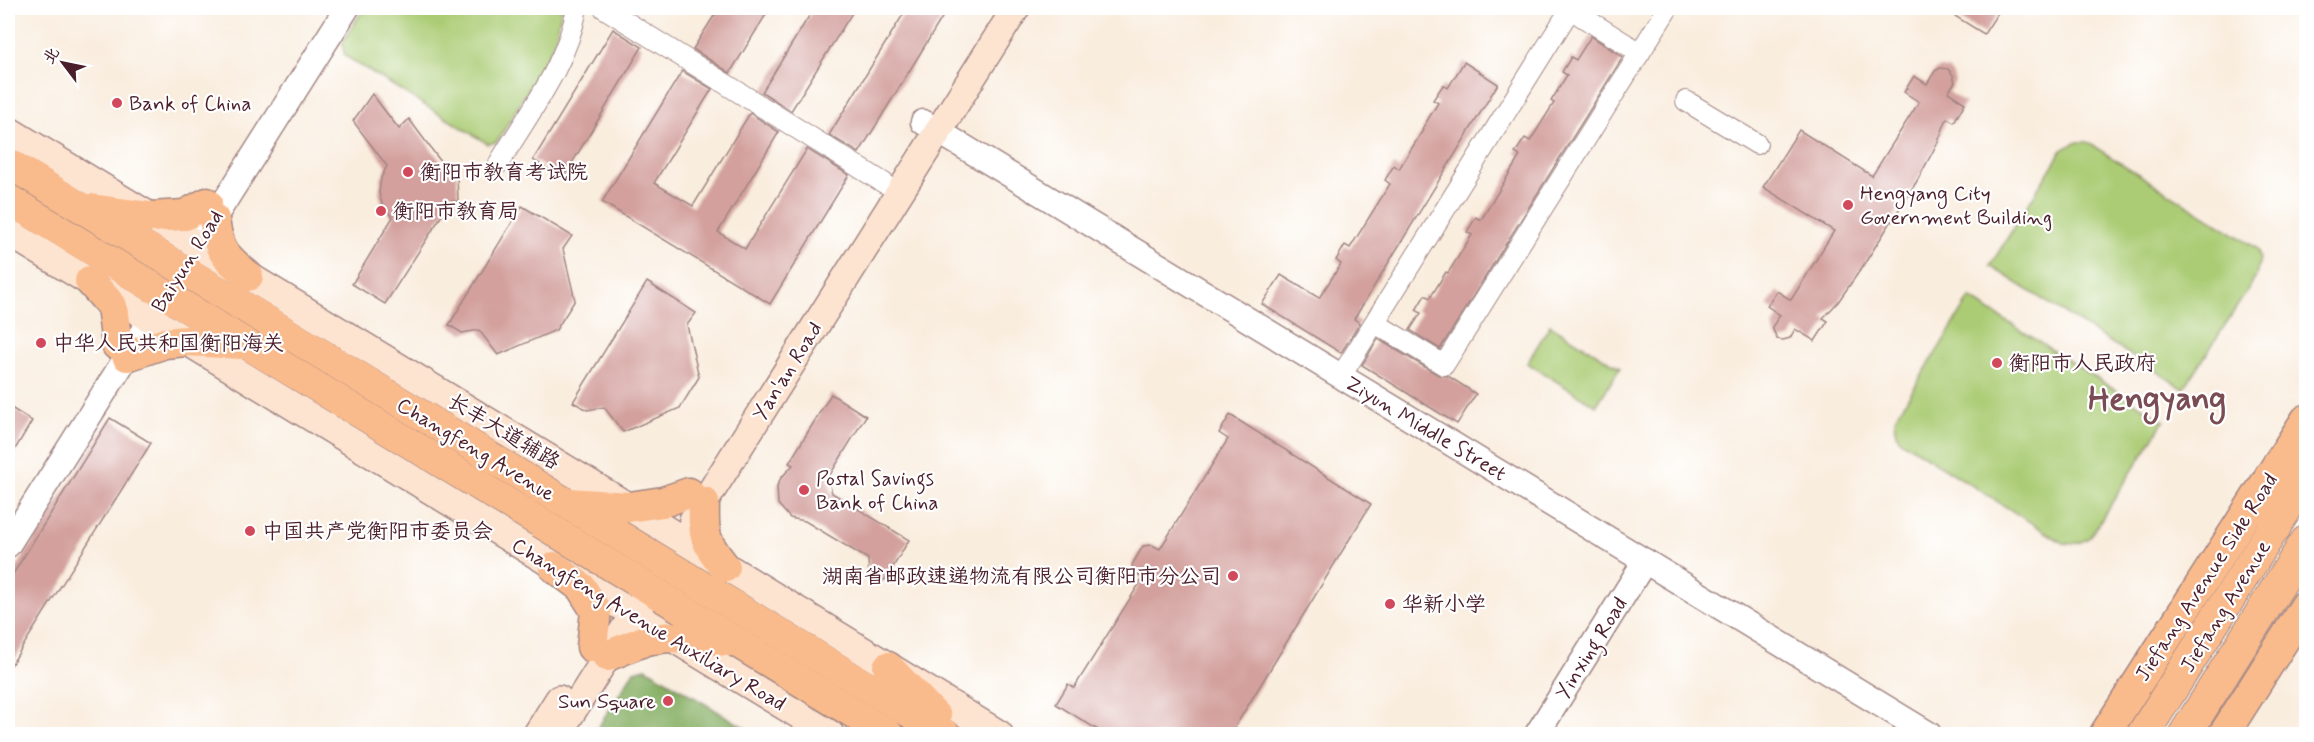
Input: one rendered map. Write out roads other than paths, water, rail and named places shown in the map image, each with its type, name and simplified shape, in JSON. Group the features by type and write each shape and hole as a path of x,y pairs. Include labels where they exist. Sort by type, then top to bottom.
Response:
{"highway":[{"path":"2274,529 2275,469 2307,451"},
{"name":"Jiefang Avenue","path":"2143,735 2307,477"},
{"name":"Jiefang Avenue","path":"2185,735 2307,542"}],"main road":[{"name":"Yan'an Road","path":"558,735 600,652 674,535 884,183 931,126 994,8"},
{"name":"Yan'an Road","path":"697,497 931,126 1016,8"},
{"name":"长丰大道辅路","path":"8,130 150,217 183,254 248,276 888,667"},
{"path":"8,145 18,170"},
{"name":"Changfeng Avenue","path":"18,170 81,208 183,254 564,502 915,710 945,735"},
{"name":"Changfeng Avenue","path":"8,199 152,303 245,344 888,735"},
{"path":"81,208 150,217 211,211 217,240 228,260 248,276"},
{"name":"Changfeng Avenue Auxiliary Road","path":"8,232 90,281 152,303 186,341 830,735"},
{"path":"90,281 112,306 122,350 165,342 245,344"},
{"name":"Jiefang Avenue Side Road","path":"2105,735 2307,420"},
{"path":"564,502 629,507 697,497 709,546 725,567"},
{"path":"554,567 581,587 596,611 600,652 646,640 669,637 735,641"},
{"path":"2224,735 2307,605"},
{"name":"Yan'an Road","path":"537,735 600,652"},
{"path":"888,667 915,710 952,735"},
{"path":"915,710 999,735"}],"street":[{"name":"Baiyun Road","path":"211,211 330,8"},
{"name":"Baiyun Road","path":"8,518 122,350 211,211 347,8"},
{"path":"499,163 560,62 573,30 577,8"},
{"path":"604,8 884,183"},
{"path":"1341,376 1570,8 1640,53"},
{"path":"1375,323 1444,365 1668,8"},
{"path":"1686,101 1757,144"},
{"name":"Ziyun Middle Street","path":"931,126 1929,735"},
{"name":"Baiyun Road","path":"8,545 122,350"},
{"name":"Yinxing Road","path":"1537,735 1645,561"}],"place":[{"name":"Bank of China","path":"117,103"},
{"name":"衡阳市教育考试院","path":"408,172"},
{"name":"Hengyang City Government Building","path":"1848,205"},
{"name":"衡阳市教育局","path":"381,211"},
{"name":"中华人民共和国衡阳海关","path":"41,343"},
{"name":"衡阳市人民政府","path":"1997,363"},
{"name":"Postal Savings Bank of China","path":"804,490"},
{"name":"中国共产党衡阳市委员会","path":"250,531"},
{"name":"湖南省邮政速递物流有限公司衡阳市分公司","path":"1233,576"},
{"name":"华新小学","path":"1390,604"},
{"name":"Sun Square","path":"668,701"}],"district":[{"name":"Hengyang","path":"2157,397"}]}
